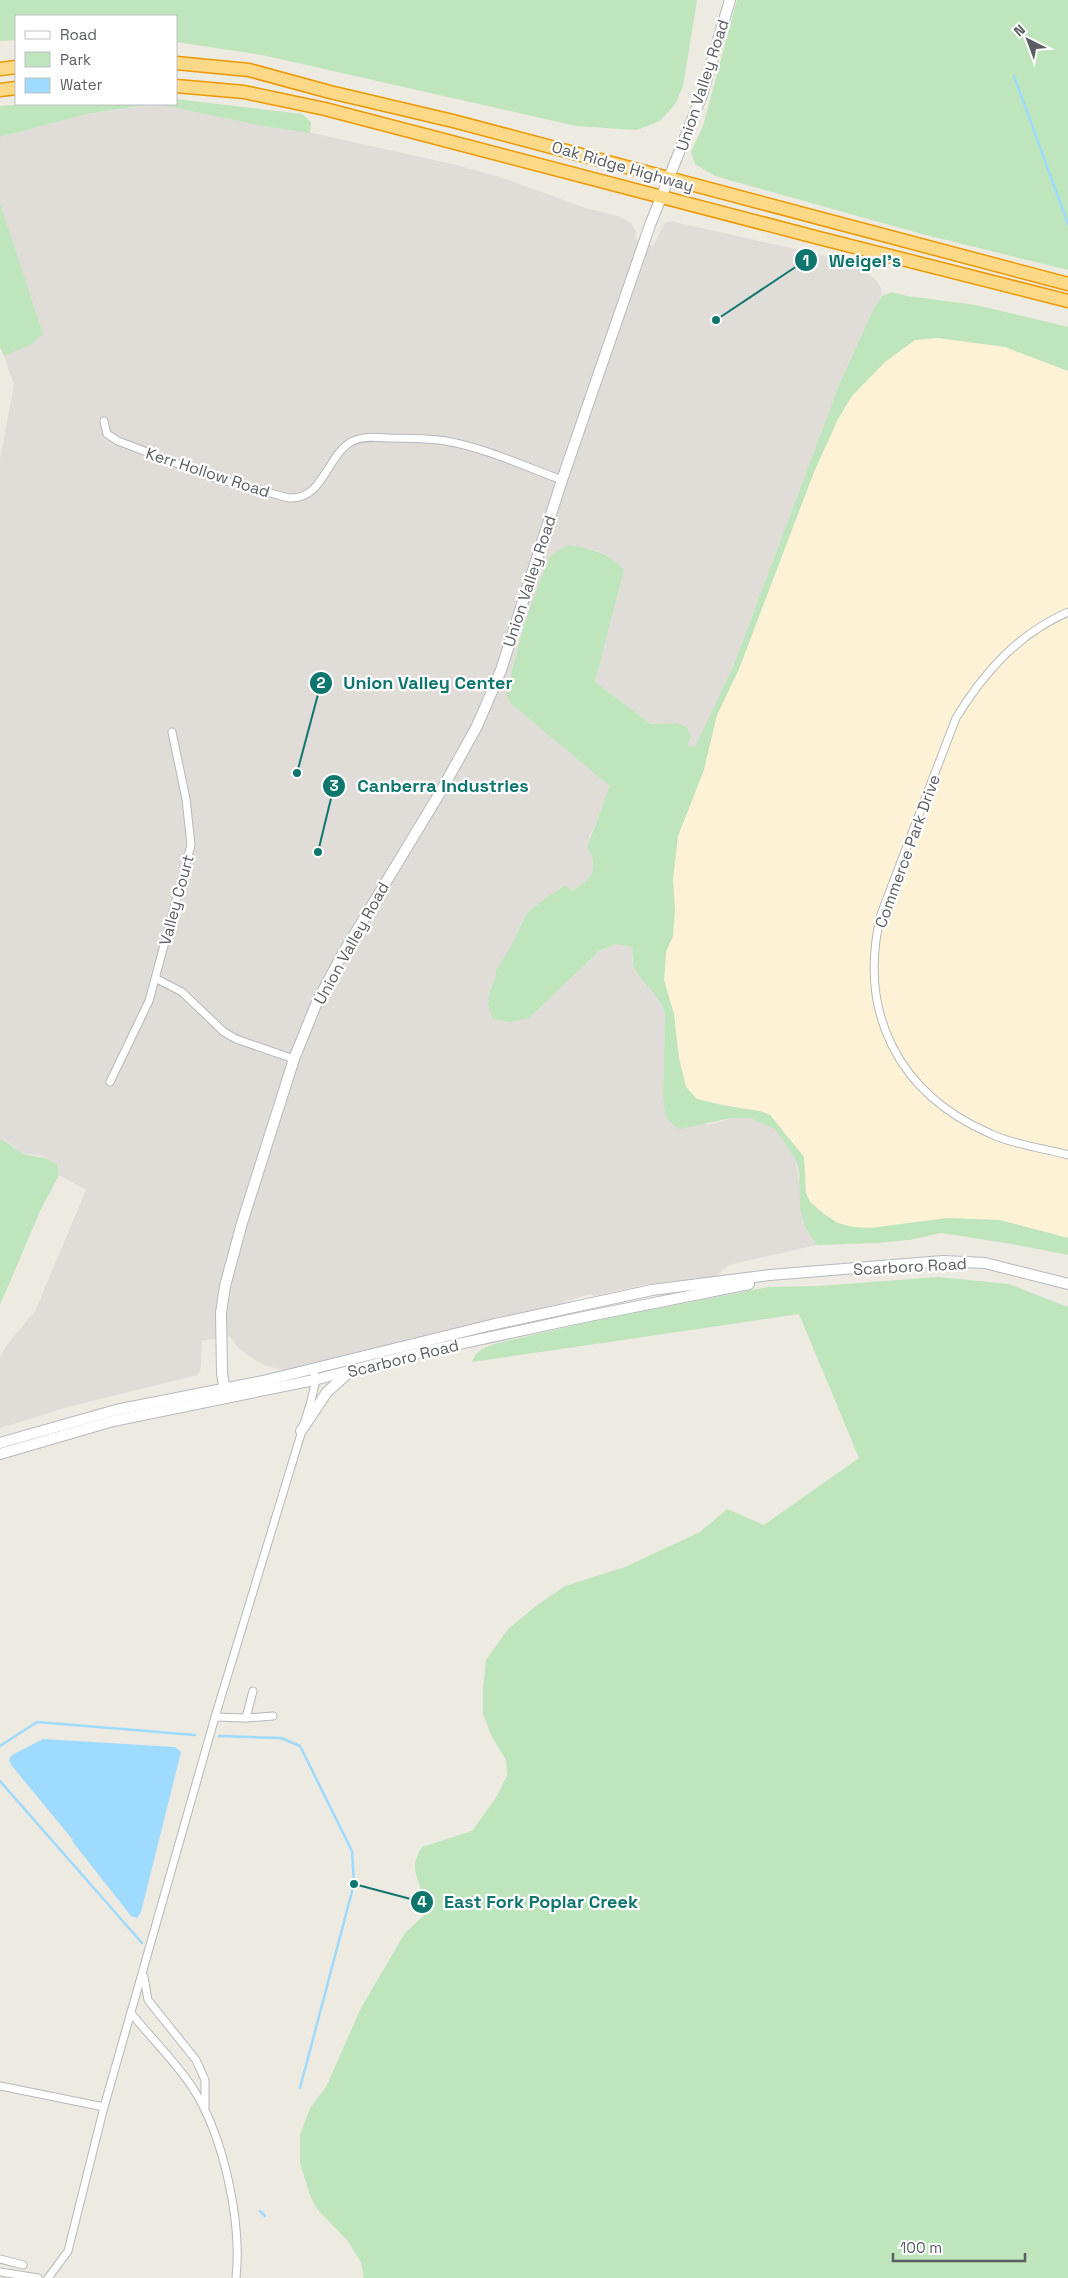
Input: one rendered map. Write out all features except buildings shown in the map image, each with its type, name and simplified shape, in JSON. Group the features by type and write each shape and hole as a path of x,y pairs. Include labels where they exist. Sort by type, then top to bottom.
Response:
{"highway":[{"name":"Oak Ridge Highway","path":"178,63 249,70 330,92 462,123 670,180 1068,284"},
{"path":"0,69 15,67"},
{"name":"Oak Ridge Highway","path":"178,86 244,92 326,109 1068,301"},
{"path":"0,90 15,88"}],"main road":[{"name":"Union Valley Road","path":"225,1394 222,1373 221,1313 225,1286 242,1223 294,1059 317,1002 342,955 441,791 476,728 501,670 562,480 650,224 670,180 702,95 730,0"},
{"name":"Scarboro Road","path":"0,1454 113,1421 225,1394 314,1369 491,1325 652,1290 770,1275 943,1261 985,1263 1068,1284"},
{"name":"Scarboro Road","path":"0,1443 116,1410 314,1380 422,1352 695,1293 809,1272"},
{"path":"302,1431 327,1392 351,1370"}],"street":[{"name":"Kerr Hollow Road","path":"104,421 107,434 118,441 218,479 296,499 309,494 340,451 352,441 368,437 446,441 489,453 562,480"},
{"name":"Commerce Park Drive","path":"1068,612 1045,622 1017,642 993,665 973,691 956,718 881,914 874,966 877,1001 887,1034 905,1068 932,1099 948,1112 993,1136 1068,1155"},
{"name":"Valley Court","path":"110,1082 149,1001 191,845 186,799 172,732"},
{"path":"156,979 182,992 224,1032 236,1039 294,1059"},
{"path":"48,2278 68,2251 104,2107 144,1974 215,1716 311,1402 314,1369"},
{"path":"246,1718 253,1690"},
{"path":"215,1716 246,1718 272,1716"},
{"path":"144,1974 148,2000 196,2060 205,2080 205,2110"},
{"path":"131,2013 193,2088 205,2110 228,2183 235,2217 238,2260 236,2278"},
{"path":"0,2086 104,2107"},
{"path":"23,2265 2,2259 1,2272 38,2278"}],"shaded area":[{"path":"162,105 262,126 303,131 457,165 503,178 585,208 618,216 632,224 636,232 635,239 653,246 665,223 670,221 813,253 857,266 876,280 881,288 882,296 872,312 839,385 733,667 695,748 687,746 676,723 651,724 595,682 624,570 598,551 568,545 525,622 506,693 510,703 610,785 607,798 589,838 594,869 587,881 572,891 564,885 526,914 514,941 496,970 496,980 490,991 542,1005 599,951 616,944 632,947 632,961 662,1003 665,1012 663,1097 709,1125 732,1118 750,1118 775,1129 796,1160 805,1227 817,1245 729,1265 715,1277 648,1284 594,1296 590,1294 567,1301 563,1305 290,1371 266,1366 255,1360 238,1348 230,1336 202,1341 201,1367 198,1375 72,1406 0,1428 0,1358 6,1346 35,1311 86,1190 59,1175 57,1165 42,1156 21,1153 6,1141 0,1139 0,459 14,385 4,356 32,344 42,334 0,203 0,137 87,114"},
{"path":"938,338 1005,347 1068,371 1068,1238 1000,1220 947,1218 870,1228 853,1227 838,1223 810,1202 805,1192 804,1157 771,1115 697,1099 686,1087 679,1058 674,1014 664,980 666,952 673,935 675,910 673,880 678,836 717,715 739,669 814,472 838,419 852,396 885,362 915,340"}],"green space":[{"path":"0,0 697,0 683,86 676,103 660,121 637,130 576,126 262,55 178,42 178,15 15,15 15,40 0,41"},
{"path":"737,0 1068,0 1068,270 922,234 715,176 695,164 691,152 703,126"},
{"path":"178,99 302,114 311,122 310,133 262,126 162,105 178,105"},
{"path":"146,105 87,114 0,137 0,106"},
{"path":"0,203 43,334 32,344 4,356 0,347"},
{"path":"892,292 907,296 976,305 1068,327 1068,371 1005,347 938,338 915,340 885,362 852,396 838,419 814,472 739,669 717,715 704,770 678,836 673,880 675,910 673,936 666,952 664,980 674,1014 679,1058 686,1087 697,1099 760,1111 770,1115 804,1157 806,1193 810,1202 824,1214 838,1223 853,1227 870,1228 947,1218 1000,1220 1068,1238 1068,1255 941,1233 909,1240 817,1245 805,1227 800,1207 799,1172 796,1160 775,1129 750,1118 732,1118 679,1129 666,1118 663,1097 665,1012 636,971 633,963 632,947 616,944 599,951 529,1018 510,1022 493,1019 488,1005 496,970 514,941 526,914 565,885 572,891 585,882 592,873 593,862 587,847 610,786 510,703 506,693 525,622 551,555 568,545 584,548 605,555 624,570 595,682 651,724 676,723 687,727 691,737 687,746 695,747 733,667 839,385 872,312 882,296"},
{"path":"0,1139 24,1154 52,1161 57,1165 59,1175 40,1211 0,1305"},
{"path":"939,1277 1009,1284 1068,1307 1068,2278 364,2278 361,2263 348,2241 317,2209 311,2198 300,2163 300,2135 310,2108 326,2087 361,2008 405,1933 424,1915 423,1896 415,1871 416,1860 422,1847 472,1831 496,1798 507,1776 506,1760 492,1737 483,1714 486,1660 508,1629 565,1586 625,1567 700,1532 727,1509 764,1525 859,1458 799,1314 472,1362 475,1355 482,1349 494,1344 593,1321 768,1287 819,1286"}],"water":[{"path":"43,1739 175,1747 181,1752 141,1912 137,1918 131,1916 73,1840 12,1766 9,1760 12,1755"}],"waterway":[{"path":"1014,76 1068,224"},
{"path":"0,1746 37,1722 195,1735"},
{"path":"219,1736 281,1738 300,1746 352,1851 354,1884 300,2088"},
{"path":"0,1781 142,1943"},
{"path":"260,2211 265,2216"}],"place":[{"name":"Weigel's","path":"716,320"},
{"name":"Union Valley Center","path":"297,773"},
{"name":"Canberra Industries","path":"318,852"},
{"name":"East Fork Poplar Creek","path":"354,1884"}]}
